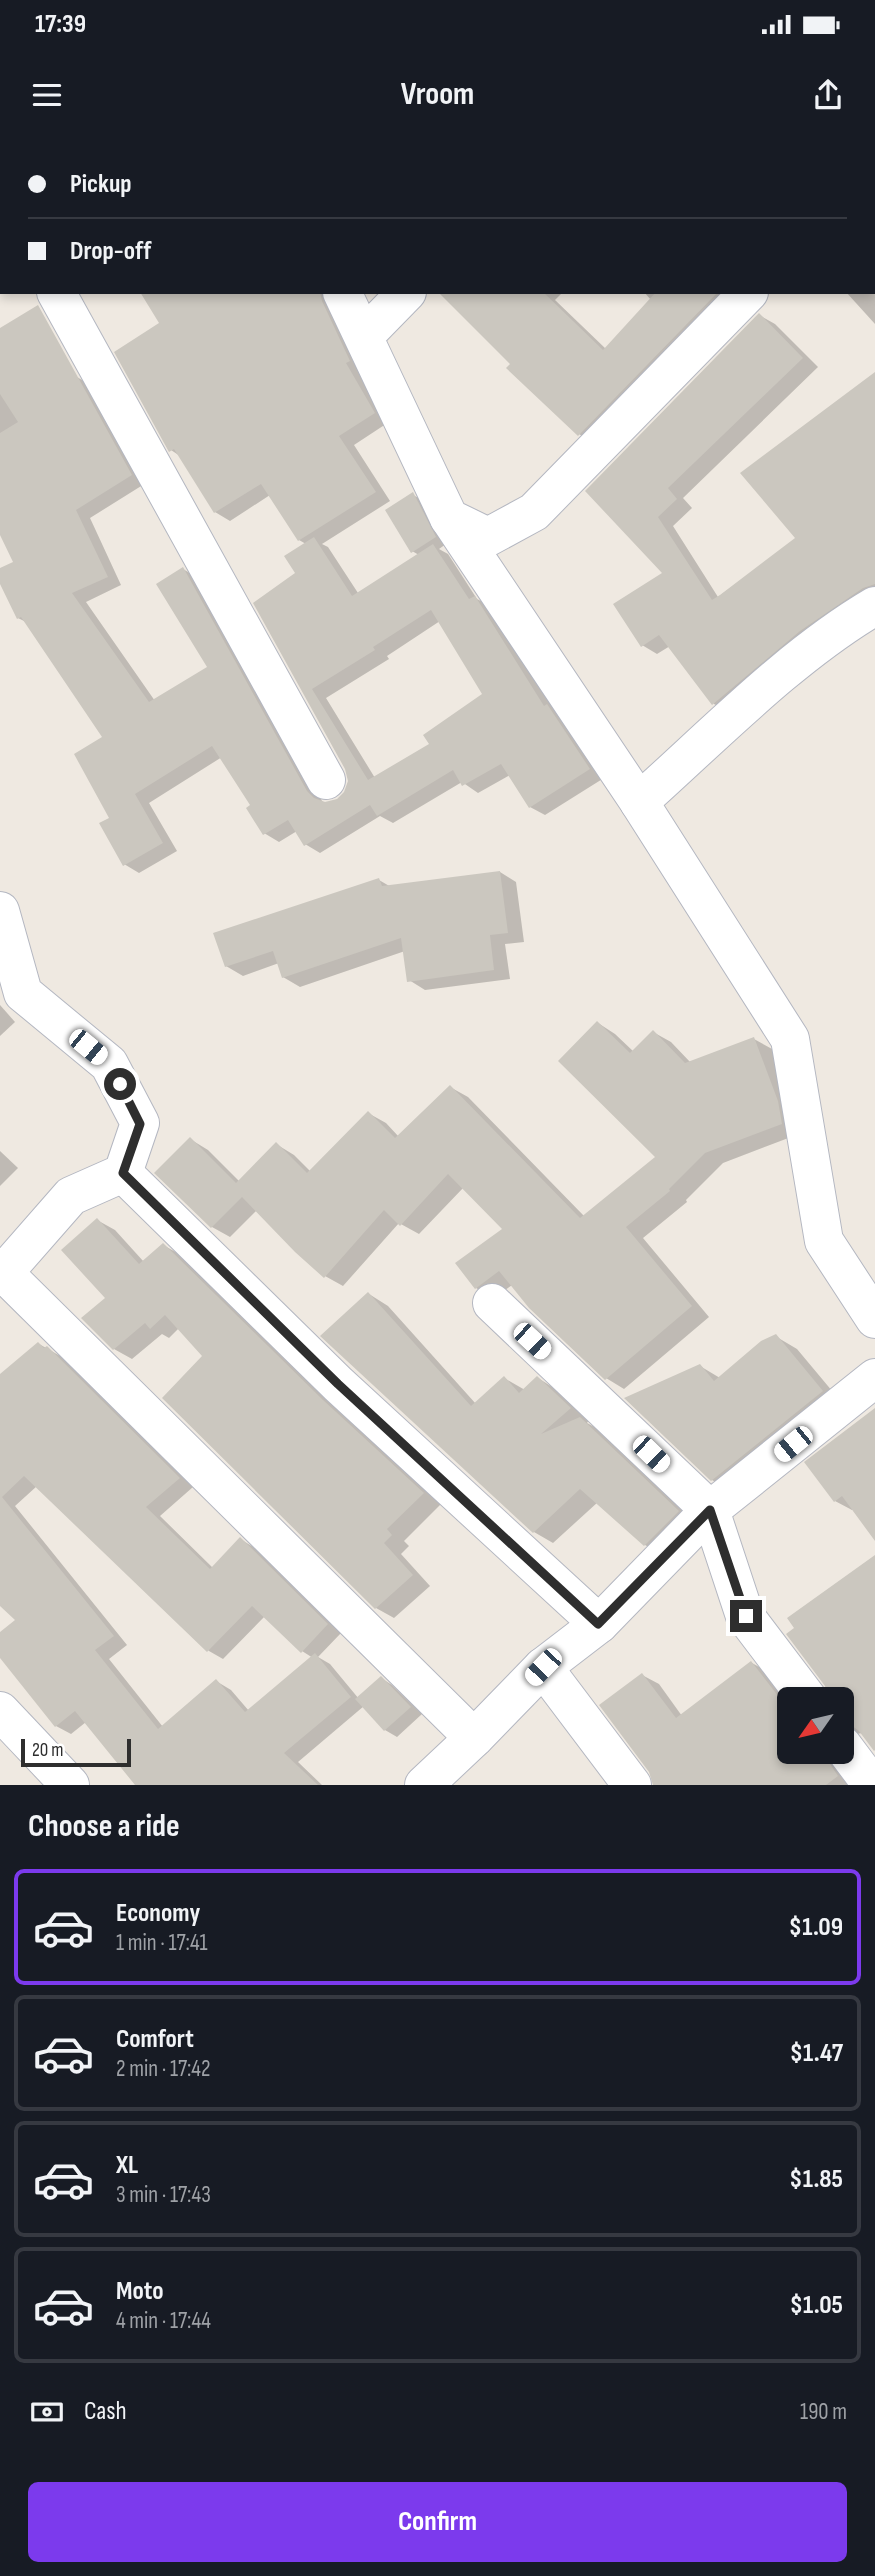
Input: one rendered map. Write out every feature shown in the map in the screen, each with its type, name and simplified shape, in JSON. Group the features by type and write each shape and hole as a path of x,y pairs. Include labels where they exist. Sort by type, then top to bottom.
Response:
{"street":[{"path":"57,294 326,780"},
{"path":"343,294 449,518 639,802 790,1039 824,1241 875,1319"},
{"path":"364,336 405,294"},
{"path":"449,518 488,537 534,512 747,294"},
{"path":"639,802 799,659 840,626 875,606"},
{"path":"0,911 23,993 109,1064 140,1124 123,1173 71,1196 2,1275 474,1738"},
{"path":"123,1173 338,1384 598,1624"},
{"path":"492,1303 710,1510 746,1616 799,1687"},
{"path":"424,1785 543,1667 598,1624 710,1510 875,1378"},
{"path":"543,1667 632,1785"},
{"path":"0,1711 70,1785"},
{"path":"854,1761 872,1785"}],"building":[{"path":"141,294 320,294 350,361 346,363 375,413 339,436 376,492 298,541 261,484 214,513 174,449 169,452 114,352 159,323"},
{"path":"440,294 545,294 603,350 654,294 716,294 578,436 506,368 510,364"},
{"path":"38,305 132,475 76,510 108,577 72,593 149,702 207,667 156,584 183,567 307,791 314,798 325,802 337,799 344,792 348,781 345,769 253,603 295,573 284,556 314,537 352,596 433,544 469,599 475,596 544,706 547,704 590,769 529,808 501,764 462,786 453,770 377,816 370,805 304,846 288,820 263,835 246,808 250,805 212,746 135,794 163,843 123,866 99,823 109,818 74,754 102,737 21,617 17,619 0,584 0,568 13,562 0,535 0,433 18,422 0,394 0,328","holes":["431,610 482,694 423,735 429,744 368,780 312,689 375,650 373,647"]},
{"path":"759,313 803,358 668,488 677,499 658,517 712,600 720,595 795,538 740,473 875,372 875,584 863,588 800,631 712,705 659,635 641,647 613,604 662,573 585,491"},
{"path":"413,492 436,537 411,553 385,510"},
{"path":"500,871 508,933 490,935 494,970 407,982 401,938 282,978 273,951 225,967 213,933 379,878 382,886"},
{"path":"597,1021 630,1053 653,1030 685,1063 754,1037 778,1101 782,1124 705,1153 670,1191 626,1227 692,1306 605,1380 529,1308 499,1271 475,1289 455,1263 502,1229 448,1174 400,1226 384,1210 324,1278 242,1197 211,1228 154,1173 190,1137 236,1183 276,1142 307,1173 368,1111 395,1138 450,1085 580,1218 655,1157 558,1061"},
{"path":"97,1218 139,1264 163,1243 323,1400 424,1493 387,1529 392,1535 384,1543 413,1575 375,1609 162,1398 202,1356 165,1315 150,1329 145,1323 113,1350 81,1318 105,1298 61,1250"},
{"path":"368,1292 471,1406 504,1376 519,1393 537,1376 571,1408 541,1434 580,1417 679,1511 644,1546 580,1489 533,1533 320,1336"},
{"path":"776,1334 823,1391 711,1481 624,1398 700,1364 714,1381 761,1341"},
{"path":"38,1342 44,1348 47,1346 180,1478 146,1507 210,1569 240,1537 328,1624 301,1653 252,1606 207,1652 24,1476 2,1497 114,1636 95,1650 158,1729 216,1679 245,1712 315,1653 351,1697 284,1753 318,1785 135,1785 75,1711 55,1727 0,1658 0,1632 15,1620 0,1606 0,1374"},
{"path":"875,1408 875,1541 842,1496 834,1502 804,1462"},
{"path":"875,1555 874,1751 854,1727 854,1687 825,1687 786,1634 794,1628 787,1618"},
{"path":"751,1661 777,1695 777,1764 830,1764 838,1776 826,1785 653,1785 649,1772 599,1705 642,1673 676,1718"},
{"path":"381,1676 411,1707 384,1731 355,1699"}],"route":[{"path":"120,1084 140,1124 123,1173 338,1384 598,1624 710,1510 746,1616"}]}
